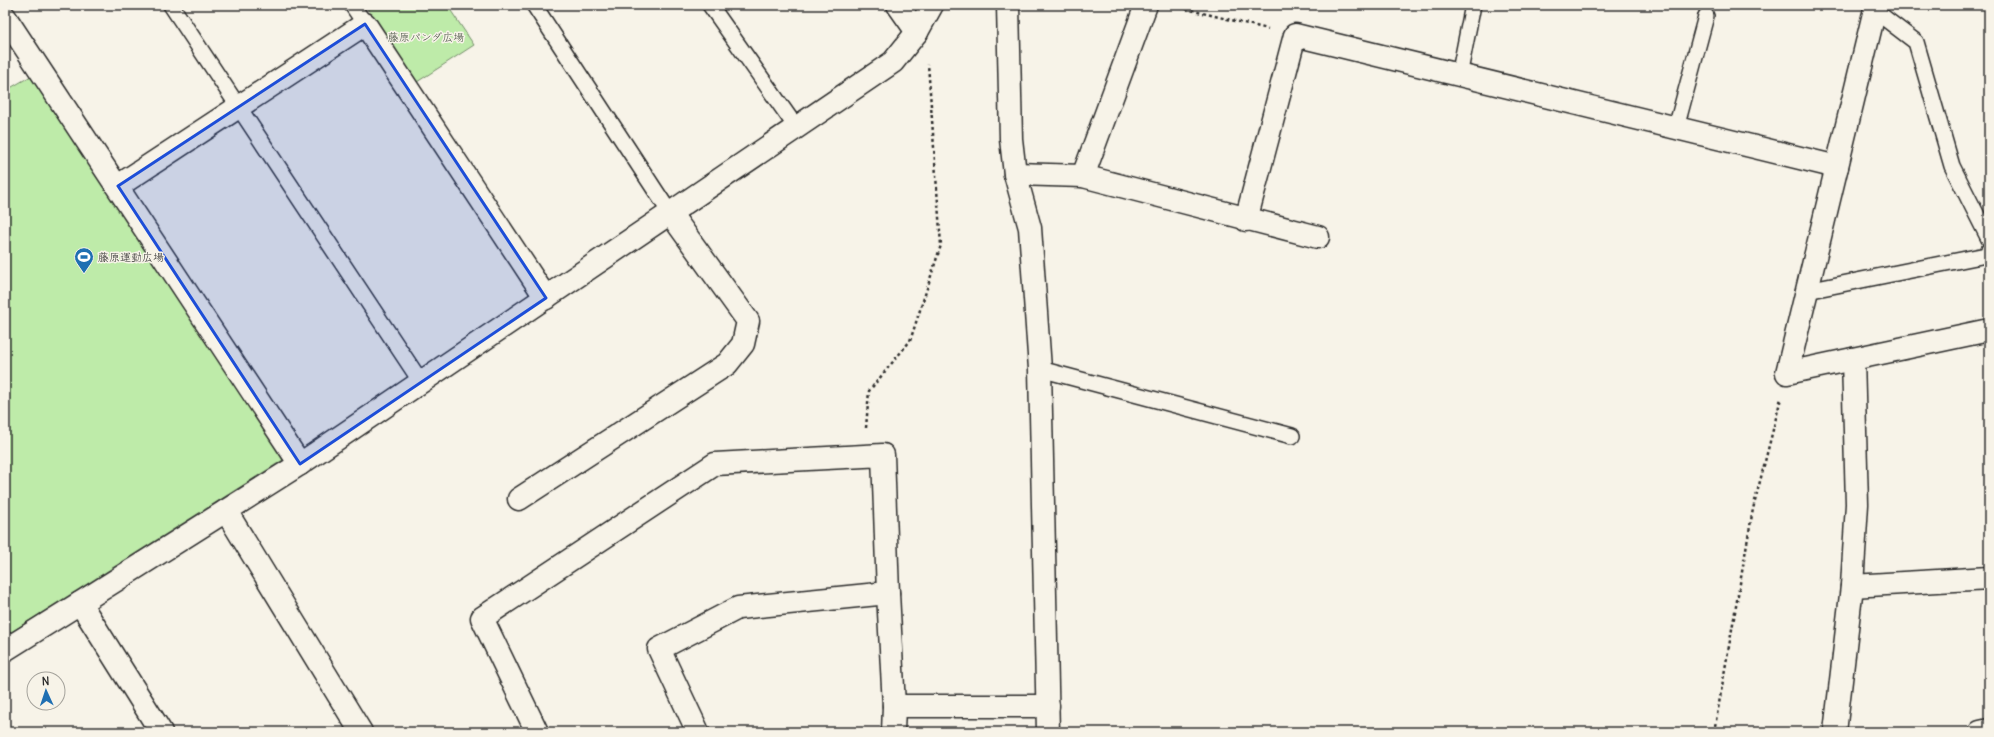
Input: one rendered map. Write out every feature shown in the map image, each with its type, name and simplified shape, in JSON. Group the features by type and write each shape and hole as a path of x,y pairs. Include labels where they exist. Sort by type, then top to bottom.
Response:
{"street":[{"path":"5,650 300,464 893,62 925,18 898,5"},
{"path":"1008,5 1011,140 1015,174 1030,228 1040,369 1048,732"},
{"path":"1083,176 1146,5"},
{"path":"1875,8 1788,373 1989,330"},
{"path":"5,17 118,186 300,464"},
{"path":"118,186 364,24 546,298"},
{"path":"1246,220 1295,35 1838,168"},
{"path":"1015,174 1083,176 1246,220 1318,237"},
{"path":"519,499 727,364 743,344 748,321 670,213"},
{"path":"1835,732 1852,586 1857,504 1853,359"},
{"path":"537,732 482,618 715,464 883,455 894,706 893,732"},
{"path":"226,511 361,732"},
{"path":"1852,586 1989,578"},
{"path":"698,732 659,649 738,608 888,593"},
{"path":"80,603 161,732"},
{"path":"894,706 1048,706"},
{"path":"1980,732 1989,730"}],"lane":[{"path":"171,5 421,382"},
{"path":"352,5 364,24"},
{"path":"534,5 670,213"},
{"path":"710,5 796,127"},
{"path":"1459,76 1473,5"},
{"path":"1875,8 1916,42 1952,166 1989,239"},
{"path":"1676,128 1706,16"},
{"path":"1807,291 1986,255 1989,250"},
{"path":"1040,369 1292,436"}],"path":[{"path":"1171,5 1295,35"},
{"path":"864,456 869,391 910,341 941,245 925,18"},
{"path":"1714,732 1753,509 1788,373"}],"highlighted area":[{"path":"365,24 546,298 300,464 118,186"}],"green space":[{"name":"藤原パンダ広場","path":"365,5 447,5 474,45 417,82"},
{"name":"藤原運動広場","path":"31,76 286,458 5,636 5,91"}],"place":[{"name":"藤原運動広場","path":"84,274"}]}
